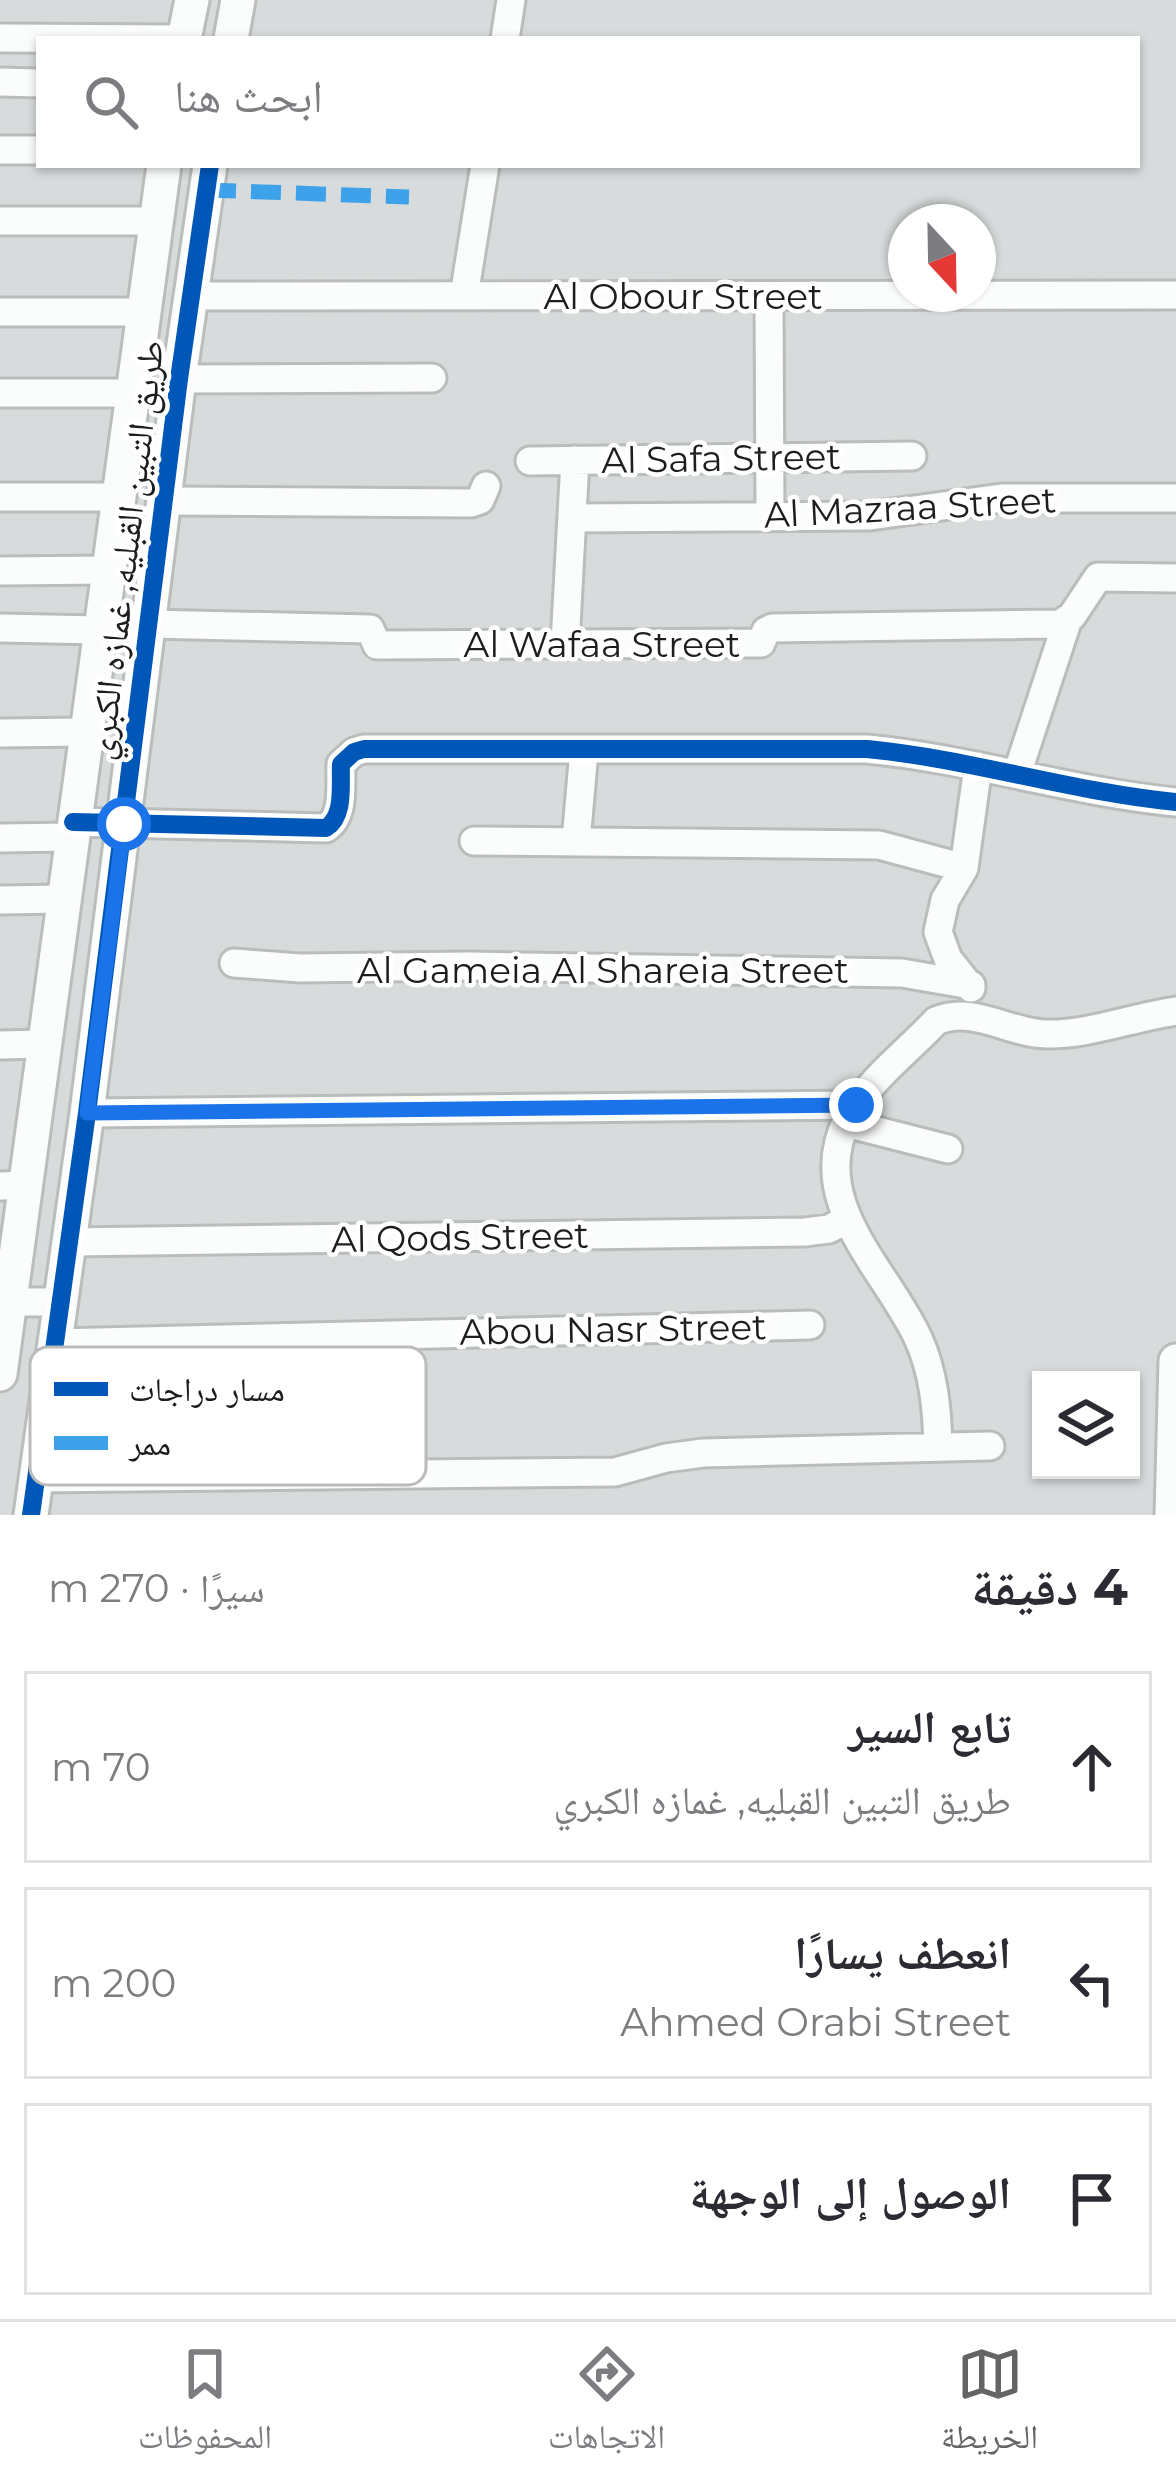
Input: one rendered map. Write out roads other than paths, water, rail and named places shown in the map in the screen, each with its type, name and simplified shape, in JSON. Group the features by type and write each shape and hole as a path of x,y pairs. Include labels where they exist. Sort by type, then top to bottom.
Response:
{"street":[{"path":"185,36 192,0"},
{"path":"232,36 238,0"},
{"path":"505,36 511,0"},
{"path":"0,38 36,38"},
{"path":"0,82 36,83"},
{"path":"0,150 36,150"},
{"name":"طريق التبين القبليه, غمازه الكبري","path":"0,1373 12,1185 43,1044 164,168"},
{"name":"طريق التبين القبليه, غمازه الكبري","path":"55,1347 210,168"},
{"path":"464,296 485,168"},
{"path":"0,221 156,221"},
{"name":"Al Obour Street","path":"190,296 1176,295"},
{"path":"769,296 770,517"},
{"path":"0,312 143,312"},
{"path":"179,379 432,378"},
{"path":"0,393 132,393"},
{"name":"Al Safa Street","path":"530,461 912,456"},
{"path":"565,644 575,460"},
{"path":"164,501 471,503 480,500 486,486"},
{"name":"Al Mazraa Street","path":"572,518 887,515 1019,496 1176,498"},
{"path":"0,497 117,497"},
{"path":"0,571 107,570"},
{"path":"1016,774 1067,622 1098,577 1176,578"},
{"name":"Al Wafaa Street","path":"149,624 370,629 376,645 761,643 772,628 1067,622"},
{"path":"0,628 99,630"},
{"path":"0,733 85,732"},
{"path":"0,838 124,824 326,828 339,812 341,764 364,749 867,749 1176,802"},
{"path":"576,842 584,751"},
{"path":"973,1016 971,985 948,959 938,932 945,900 964,868 977,766"},
{"path":"474,841 879,845 964,868"},
{"path":"0,900 62,899"},
{"name":"Al Gameia Al Shareia Street","path":"234,963 300,968 902,973 971,985"},
{"path":"938,1447 931,1370 916,1334 847,1219 837,1174 838,1148 851,1114 936,1021 948,1016 973,1016 1048,1034 1176,1011"},
{"path":"0,1045 43,1044"},
{"path":"87,1113 851,1114 948,1148"},
{"name":"Al Qods Street","path":"70,1242 805,1232 829,1229 847,1219"},
{"path":"5,1302 62,1302"},
{"name":"Abou Nasr Street","path":"56,1343 810,1324"},
{"path":"1172,1515 1176,1361"},
{"path":"426,1474 615,1472 703,1453 990,1446"},
{"name":"طريق التبين القبليه, غمازه الكبري","path":"31,1515 35,1485"}]}
